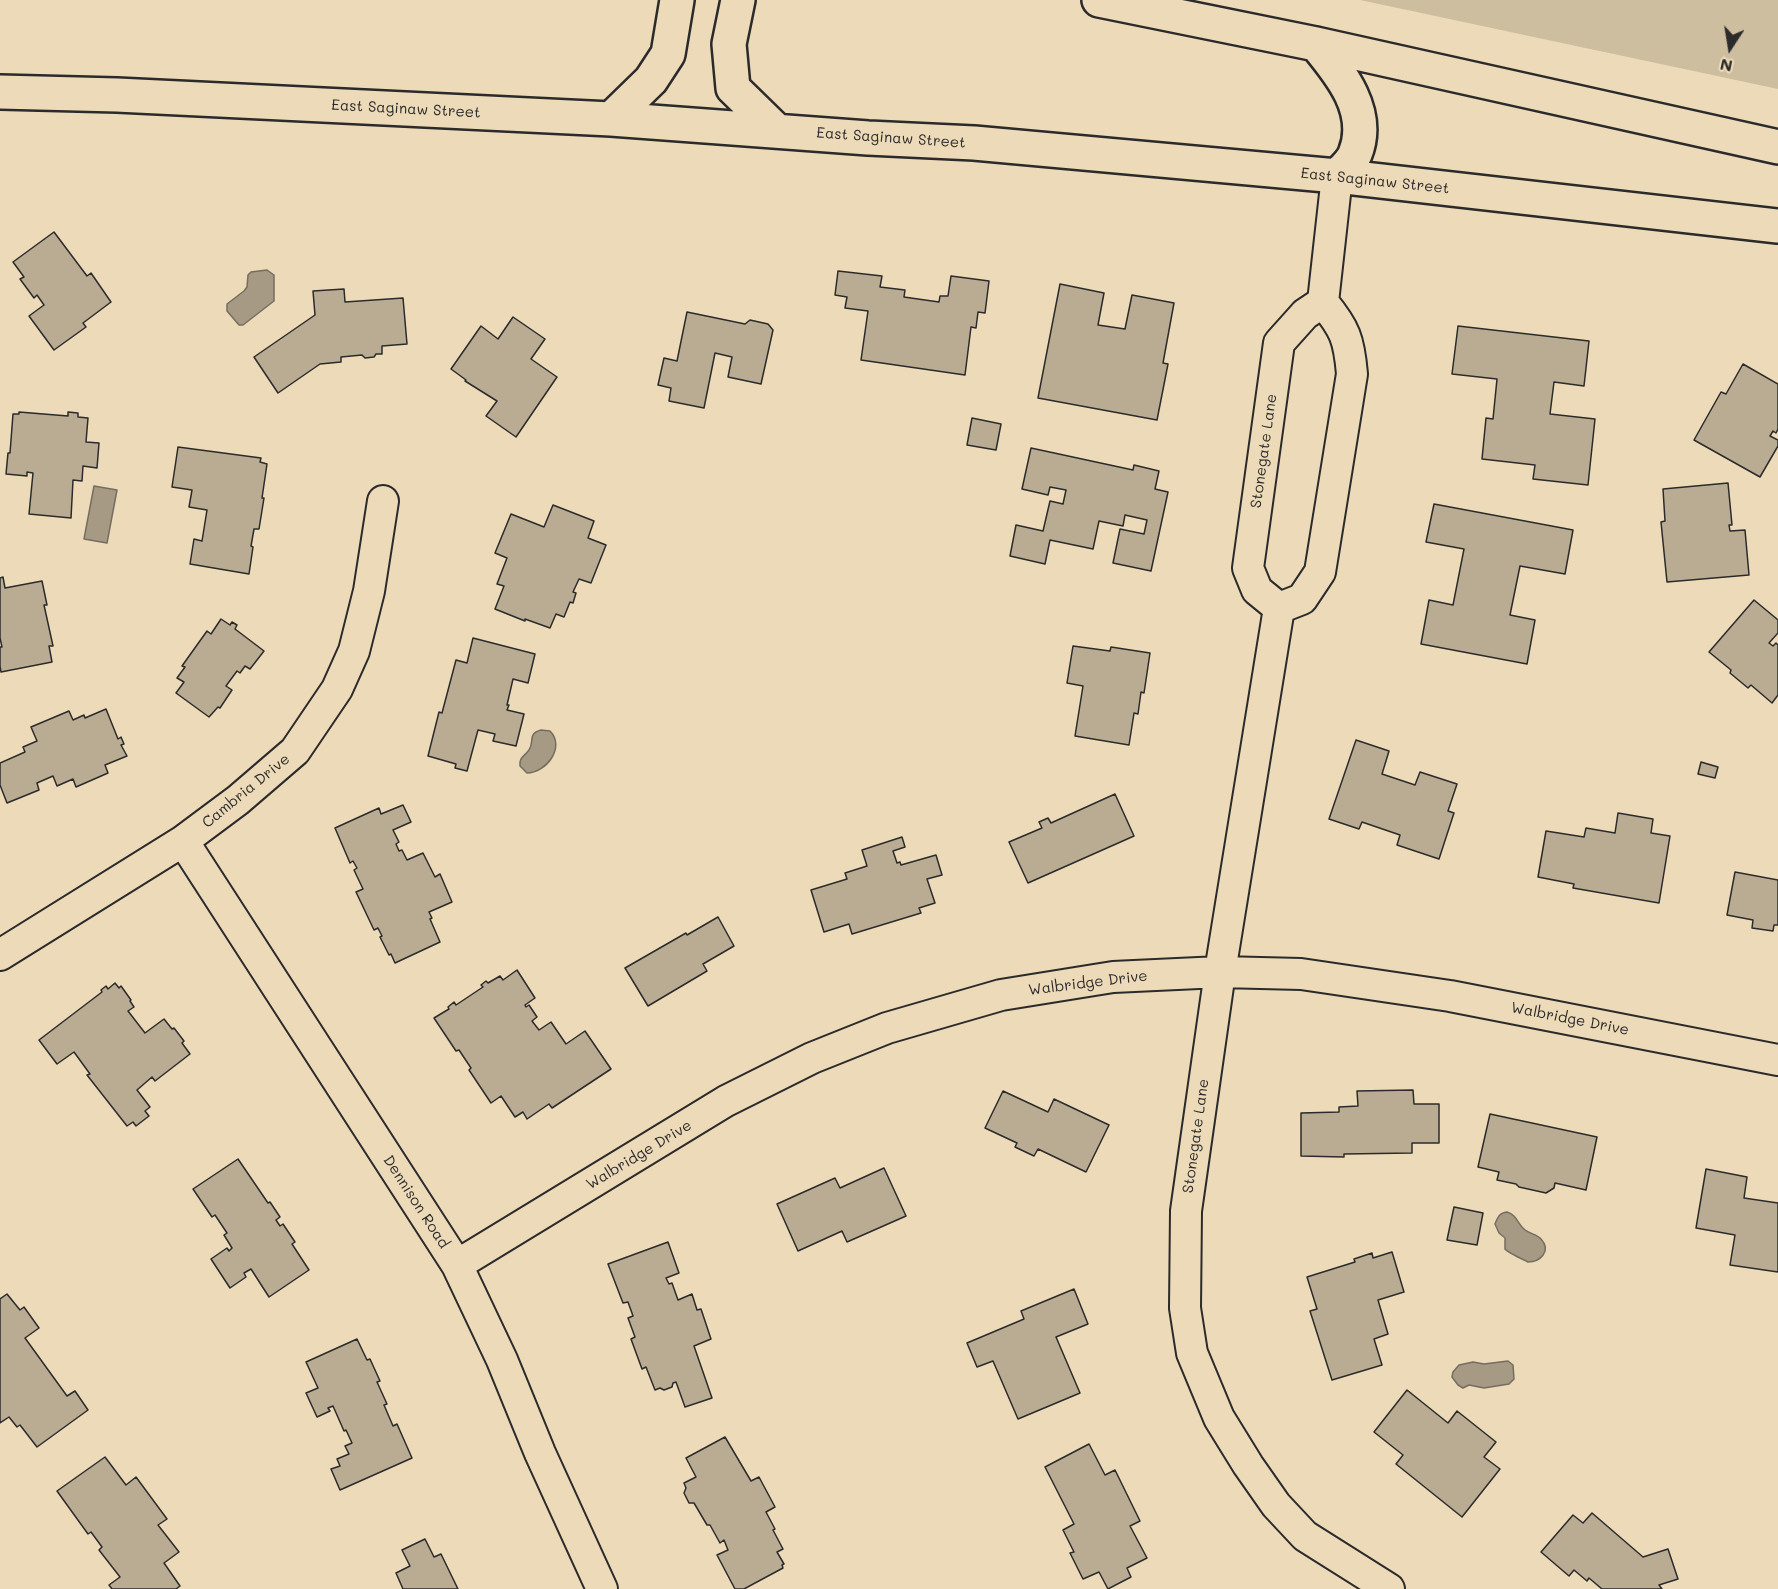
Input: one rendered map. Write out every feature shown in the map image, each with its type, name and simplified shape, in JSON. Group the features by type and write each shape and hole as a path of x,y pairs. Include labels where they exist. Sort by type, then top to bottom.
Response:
{"main road":[{"path":"611,119 651,80 668,54 677,0"},
{"path":"738,0 729,44 733,88 776,130"},
{"path":"1099,0 1316,44 1778,147"},
{"path":"1316,44 1343,77 1355,102 1361,128 1355,155 1337,176"},
{"name":"East Saginaw Street","path":"0,92 117,95 611,119 868,138 974,143 1337,176 1778,226"}],"street":[{"path":"1278,608 1302,599 1320,572 1352,374 1349,346 1338,321 1323,302 1337,176"},
{"name":"Stonegate Lane","path":"1323,302 1305,314 1279,343 1248,568 1257,590 1278,608 1220,972 1186,1211 1185,1308 1192,1353 1219,1418 1276,1505 1305,1536 1389,1589"},
{"name":"Cambria Drive","path":"0,955 183,841 238,800 295,751 337,689 354,651 369,591 383,501"},
{"name":"Dennison Road","path":"183,841 457,1265 502,1360 540,1453 602,1589"},
{"name":"Walbridge Drive","path":"457,1265 726,1101 812,1058 887,1028 1001,995 1113,977 1220,972 1301,974 1450,996 1778,1060"}],"shaded area":[{"path":"1360,0 1778,0 1778,89"},
{"path":"267,270 274,275 274,301 243,325 239,325 227,311 227,304 247,287 248,275 251,272"},
{"path":"94,486 117,490 107,543 84,539"},
{"path":"541,730 550,731 554,737 555,751 552,758 541,769 527,773 520,766 520,761 531,747 534,734"},
{"path":"1507,1212 1513,1215 1526,1231 1537,1236 1544,1243 1545,1252 1540,1258 1528,1262 1505,1249 1505,1238 1499,1233 1495,1224 1500,1214"},
{"path":"1508,1361 1513,1365 1514,1379 1509,1384 1484,1388 1469,1385 1463,1388 1452,1377 1459,1365 1473,1362 1484,1364"}],"building":[{"path":"54,232 87,276 91,273 111,302 83,323 86,327 54,350 29,316 44,305 37,295 34,298 20,279 24,277 13,262"},
{"path":"838,271 882,276 880,287 905,290 904,297 939,302 940,296 948,296 951,276 989,281 985,313 978,312 976,328 971,327 965,375 861,360 868,311 845,308 847,297 835,295"},
{"path":"1060,284 1104,293 1098,325 1125,329 1132,295 1174,303 1163,363 1168,364 1157,420 1038,398"},
{"path":"344,289 345,302 403,298 407,344 382,346 382,354 376,354 374,357 365,358 362,355 341,357 341,362 320,364 278,393 254,357 315,315 313,291"},
{"path":"687,312 745,324 750,320 768,324 773,330 761,384 728,377 732,357 715,353 704,408 669,401 671,388 658,385 664,358 677,361"},
{"path":"513,317 545,339 531,359 557,377 516,437 486,416 497,401 465,381 451,369 481,326 498,339"},
{"path":"1458,326 1589,341 1584,386 1554,382 1550,414 1595,419 1588,485 1533,479 1535,465 1482,459 1486,418 1493,419 1497,379 1452,374"},
{"path":"1743,364 1778,384 1778,429 1770,436 1778,440 1778,446 1760,477 1694,440 1721,392 1726,394"},
{"path":"19,412 68,416 68,412 78,413 78,417 88,418 86,442 99,443 97,468 83,466 82,481 73,480 71,518 29,514 33,473 27,472 27,476 6,474 13,414 19,414"},
{"path":"972,418 1001,424 996,450 967,445"},
{"path":"178,447 261,458 260,462 267,464 259,529 254,529 249,574 190,564 194,539 202,541 207,510 189,507 192,490 172,487"},
{"path":"1031,448 1133,470 1134,465 1159,471 1155,489 1168,492 1151,571 1113,563 1120,529 1144,534 1147,520 1125,515 1123,526 1099,521 1093,549 1050,540 1045,564 1010,556 1016,525 1043,531 1050,501 1063,504 1066,490 1050,487 1048,495 1022,489"},
{"path":"1728,483 1732,525 1729,525 1730,531 1745,530 1749,575 1667,582 1661,522 1665,521 1663,489"},
{"path":"1434,504 1573,530 1565,574 1520,566 1510,615 1535,620 1527,664 1421,644 1429,600 1453,605 1464,549 1426,542"},
{"path":"553,505 594,521 588,538 606,545 591,583 579,579 573,592 576,593 573,603 570,602 564,617 556,614 550,628 495,609 504,586 497,584 507,558 495,553 511,514 544,527"},
{"path":"3,577 5,588 42,581 47,605 44,605 53,646 49,646 52,662 1,672 0,578"},
{"path":"1754,600 1778,620 1778,633 1769,643 1773,646 1776,643 1778,645 1778,695 1772,703 1751,685 1748,688 1709,652"},
{"path":"221,619 230,625 232,622 237,625 235,629 264,651 250,669 245,666 240,673 237,671 226,686 232,690 220,708 218,707 209,717 176,693 184,682 177,678 185,667 182,666 207,631 211,634"},
{"path":"473,638 535,654 528,683 513,679 507,705 509,705 507,710 524,714 516,746 493,741 495,734 478,730 467,771 455,768 456,764 428,756 456,660 467,663"},
{"path":"1073,646 1110,651 1111,647 1150,653 1144,693 1141,692 1138,714 1134,713 1129,745 1075,736 1083,686 1067,683"},
{"path":"106,709 118,739 121,737 124,744 121,745 127,756 105,765 108,773 76,787 73,779 57,786 53,776 37,783 39,790 7,803 0,785 0,763 25,752 23,747 37,741 31,727 69,711 73,720 84,715 85,718"},
{"path":"1356,740 1389,751 1382,774 1415,785 1420,772 1457,784 1448,811 1454,813 1439,859 1397,845 1400,835 1362,822 1359,829 1329,819"},
{"path":"1701,762 1718,767 1715,778 1698,774"},
{"path":"1115,794 1134,836 1028,883 1009,842 1042,828 1039,822 1048,818 1051,823"},
{"path":"403,805 411,822 393,830 399,842 396,844 399,851 402,850 407,860 423,853 435,877 440,874 452,902 429,912 440,942 395,963 380,937 382,936 378,928 374,930 356,892 363,889 354,870 357,868 353,861 350,863 335,828 379,808 381,814"},
{"path":"1618,813 1653,819 1651,833 1670,836 1659,903 1573,888 1574,884 1538,877 1546,831 1584,837 1586,828 1615,833"},
{"path":"902,837 905,847 893,851 897,863 900,862 901,865 936,855 942,875 927,879 935,903 919,908 921,913 852,934 849,924 824,932 811,890 847,879 845,873 867,866 862,850"},
{"path":"1735,872 1778,880 1778,925 1774,925 1773,931 1752,928 1753,920 1727,915"},
{"path":"718,917 734,946 703,964 707,971 648,1006 625,968"},
{"path":"517,970 535,998 525,1005 526,1007 529,1005 537,1017 532,1021 539,1030 551,1022 566,1044 585,1031 611,1069 552,1108 549,1104 527,1119 523,1112 515,1117 501,1096 491,1103 459,1050 456,1051 434,1018 449,1009 448,1007 454,1002 456,1005 483,987 481,985 486,981 488,983 500,976 503,980"},
{"path":"115,983 119,988 121,986 131,1000 134,1007 128,1011 145,1033 164,1019 184,1041 182,1043 190,1054 155,1081 152,1077 137,1090 150,1107 145,1111 149,1116 136,1126 133,1122 127,1126 87,1075 90,1074 74,1052 57,1064 39,1040 102,992 101,990 106,986 108,989"},
{"path":"1413,1090 1414,1104 1439,1104 1439,1143 1412,1143 1412,1153 1344,1154 1344,1157 1301,1156 1301,1113 1339,1112 1339,1107 1358,1106 1357,1091"},
{"path":"1003,1091 1048,1112 1054,1099 1109,1125 1086,1172 1038,1149 1034,1156 1015,1147 1017,1143 985,1128"},
{"path":"1490,1114 1597,1137 1586,1190 1555,1183 1554,1188 1546,1193 1497,1180 1499,1172 1478,1167"},
{"path":"238,1159 280,1217 276,1220 280,1226 283,1224 295,1242 292,1244 309,1270 269,1297 251,1269 244,1273 246,1277 230,1288 211,1259 227,1248 229,1251 232,1248 224,1235 227,1233 215,1215 212,1217 193,1189"},
{"path":"884,1168 906,1216 847,1242 842,1231 798,1251 777,1204 835,1178 840,1188"},
{"path":"1706,1169 1747,1177 1744,1198 1778,1203 1778,1272 1730,1265 1735,1235 1696,1228"},
{"path":"1454,1207 1483,1213 1477,1245 1447,1240"},
{"path":"668,1242 679,1273 666,1278 669,1284 672,1283 678,1300 692,1294 697,1310 701,1309 711,1339 694,1346 712,1398 685,1407 676,1382 672,1387 655,1390 646,1367 642,1369 631,1339 635,1337 628,1318 633,1316 628,1302 623,1303 608,1264"},
{"path":"1392,1252 1404,1292 1378,1300 1388,1334 1374,1339 1382,1365 1332,1380 1310,1311 1317,1309 1307,1277 1355,1262 1354,1259 1372,1253 1373,1258"},
{"path":"1074,1289 1088,1324 1056,1337 1080,1393 1018,1419 993,1361 977,1367 967,1343 1024,1319 1021,1311"},
{"path":"7,1294 20,1310 24,1307 39,1328 25,1338 67,1396 75,1391 88,1410 37,1447 20,1425 17,1427 9,1417 0,1423 0,1299"},
{"path":"357,1339 380,1381 377,1382 387,1404 384,1405 393,1426 397,1424 412,1458 340,1490 331,1469 340,1466 337,1459 349,1454 345,1446 352,1443 333,1406 328,1408 330,1411 317,1417 306,1393 318,1388 306,1362"},
{"path":"1407,1390 1448,1423 1457,1411 1496,1442 1484,1457 1500,1469 1462,1517 1396,1464 1403,1455 1374,1432"},
{"path":"725,1437 751,1481 759,1477 775,1507 766,1512 783,1549 777,1552 784,1564 783,1568 744,1589 735,1589 717,1555 728,1550 724,1540 720,1543 710,1525 707,1525 694,1503 689,1503 684,1493 686,1488 684,1483 696,1477 686,1458"},
{"path":"1089,1444 1105,1475 1115,1470 1140,1521 1130,1526 1147,1558 1127,1568 1131,1577 1108,1589 1099,1572 1083,1579 1070,1553 1074,1552 1063,1530 1074,1524 1045,1467"},
{"path":"105,1457 126,1485 136,1477 167,1519 158,1525 179,1552 164,1563 180,1586 176,1589 112,1589 109,1585 120,1577 99,1550 102,1547 91,1532 88,1534 57,1491"},
{"path":"1592,1513 1643,1557 1668,1549 1678,1579 1659,1585 1662,1589 1602,1589 1589,1578 1587,1581 1574,1570 1569,1576 1541,1552 1573,1515 1583,1523"},
{"path":"425,1539 434,1557 441,1554 458,1589 403,1589 396,1573 410,1566 402,1550"}]}
